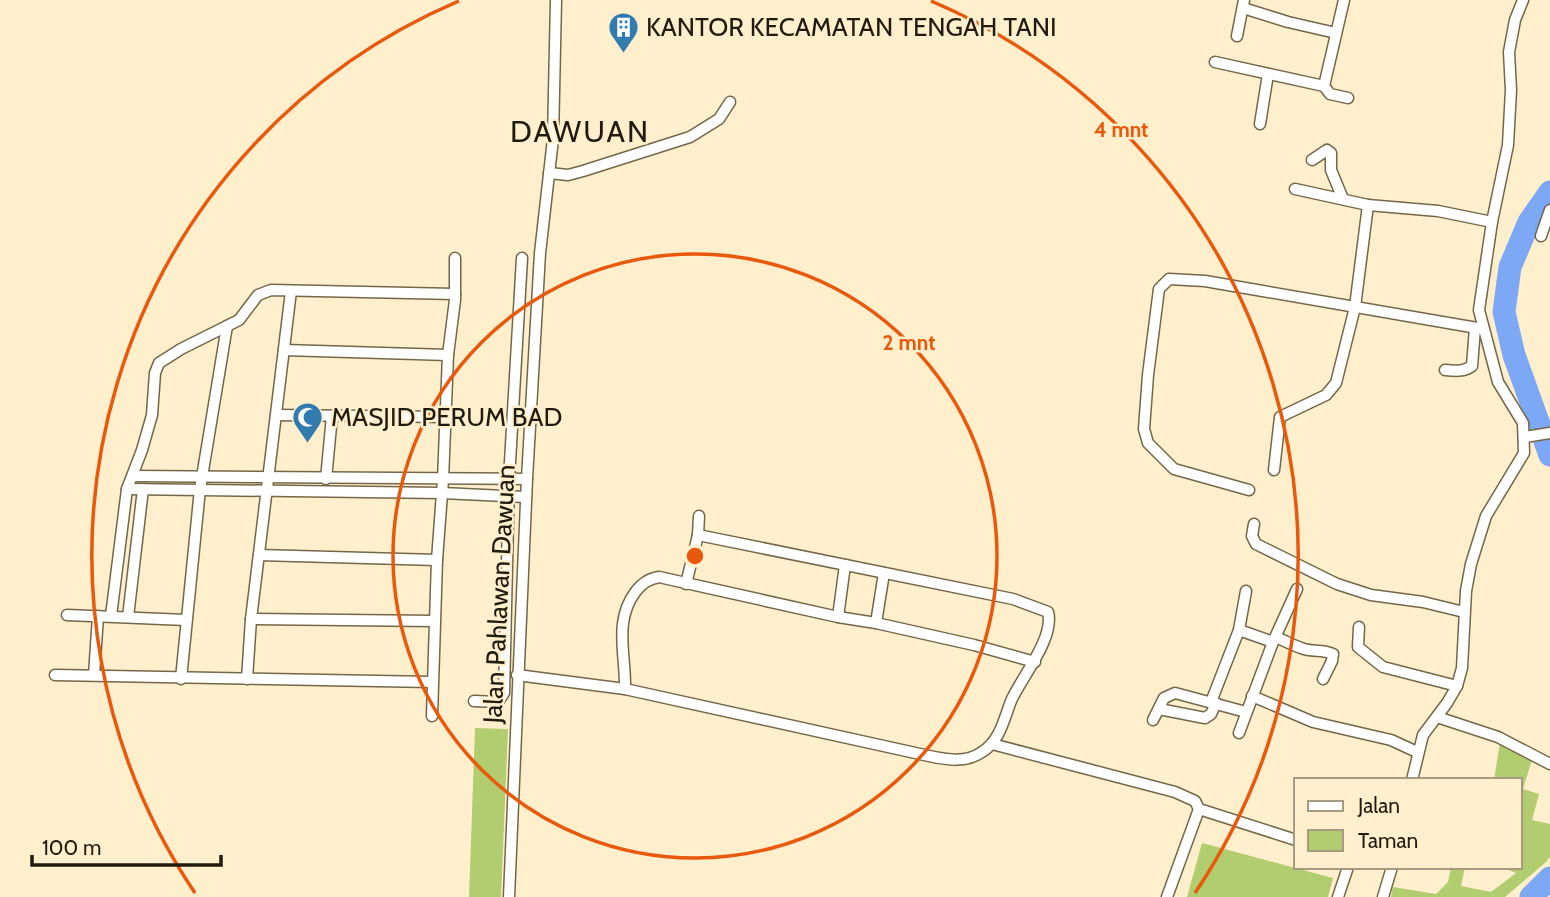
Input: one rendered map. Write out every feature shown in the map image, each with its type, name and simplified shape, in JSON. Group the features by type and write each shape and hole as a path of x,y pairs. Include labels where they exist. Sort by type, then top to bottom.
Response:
{"street":[{"name":"Jalan Pahlawan Dawuan","path":"509,897 526,497 540,253 552,139 556,0"},
{"path":"1324,86 1344,0"},
{"path":"1445,370 1467,370 1472,366 1492,222 1508,145 1511,90 1509,52 1515,20 1523,0"},
{"path":"1237,36 1244,4 1288,22 1336,33"},
{"path":"1214,62 1324,86 1330,94 1348,98"},
{"path":"1260,124 1268,74"},
{"path":"549,173 568,175 690,137 719,119 730,102"},
{"path":"1312,160 1321,152 1327,150 1331,153 1331,170 1343,199"},
{"path":"1295,189 1368,205 1438,211 1492,222"},
{"path":"1274,470 1280,417 1326,395 1332,390 1339,374 1354,307 1368,205"},
{"path":"1541,236 1550,210"},
{"path":"432,716 437,560 448,355 455,295 455,258"},
{"path":"474,701 498,702 504,692 509,479 522,258"},
{"path":"1249,490 1174,468 1148,443 1144,429 1148,375 1159,289 1164,283 1174,278 1479,328"},
{"path":"111,616 127,489 152,415 155,373 159,363 244,316 258,295 264,292 291,290 455,295"},
{"path":"247,679 251,619 291,290"},
{"path":"181,679 200,489 227,326"},
{"path":"1412,778 1423,735 1457,686 1462,668 1464,611 1471,564 1486,516 1524,453 1529,436 1498,382 1479,328"},
{"path":"284,350 448,355"},
{"path":"276,415 445,417"},
{"path":"326,479 332,416"},
{"path":"1529,436 1550,433"},
{"path":"133,476 527,479"},
{"path":"127,489 442,493 526,497"},
{"path":"128,617 144,489"},
{"path":"686,584 698,535 699,516"},
{"path":"1254,524 1252,536 1256,544 1337,583 1371,596 1423,602 1464,611"},
{"path":"517,676 625,689 947,759 971,758 992,744 1023,677 1035,662 1049,623 1048,612 1013,599 698,535"},
{"path":"259,555 437,560"},
{"path":"838,617 845,565"},
{"path":"876,623 884,573"},
{"path":"625,689 626,667 621,637 623,617 630,599 646,580 666,577 686,584 974,645 1035,662"},
{"path":"1238,733 1297,589"},
{"path":"1159,709 1205,718 1212,714 1213,702 1240,630 1246,591"},
{"path":"67,615 186,620"},
{"path":"94,676 98,616"},
{"path":"251,619 434,621"},
{"path":"1359,627 1359,647 1383,667 1457,686"},
{"path":"1240,630 1304,649 1331,652 1332,661 1323,679"},
{"path":"55,675 432,682"},
{"path":"1153,720 1164,698 1171,694 1246,712"},
{"path":"1252,696 1313,722 1391,740 1417,752"},
{"path":"1437,717 1483,730 1550,764"},
{"path":"992,744 1175,792 1195,801 1199,809 1294,839"},
{"path":"1167,897 1199,809"},
{"path":"1338,897 1347,869"},
{"path":"1383,897 1391,869"}],"green space":[{"path":"475,728 508,729 501,897 469,897"},
{"path":"1500,742 1532,760 1523,789 1539,794 1532,820 1550,824 1550,857 1546,862 1505,897 1391,897 1393,887 1436,894 1448,882 1451,869 1465,869 1461,886 1491,892 1516,873 1506,869 1522,869 1522,778 1494,778"},
{"path":"1202,843 1333,878 1328,897 1187,897"}],"waterway":[{"path":"1550,192 1529,222 1510,267 1504,312 1514,355 1550,455"},
{"path":"1531,897 1550,878"}],"place":[{"name":"KANTOR KECAMATAN TENGAH TANI","path":"623,54"},
{"name":"MASJID PERUM BAD","path":"308,444"}],"district":[{"name":"DAWUAN","path":"580,132"}]}
